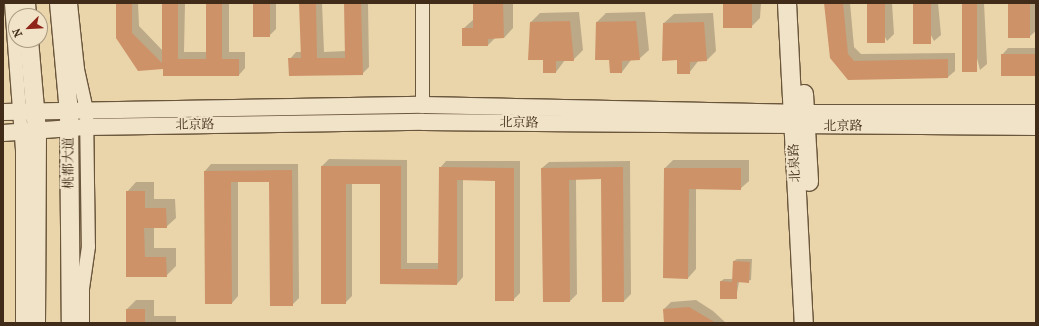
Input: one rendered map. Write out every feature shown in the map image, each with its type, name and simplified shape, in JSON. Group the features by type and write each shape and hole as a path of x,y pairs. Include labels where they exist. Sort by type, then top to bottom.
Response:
{"main road":[{"name":"桃都大道","path":"59,3 77,120 71,323"},
{"name":"北泉路","path":"786,3 799,119 816,323"},
{"name":"北泉路","path":"799,3 799,119 804,323"},
{"path":"29,48 28,111 36,323"}],"street":[{"path":"11,3 28,111"},
{"path":"70,3 77,69 77,120 88,246 82,288 82,323"},
{"path":"422,3 422,105"},
{"name":"北京路","path":"3,133 29,132 77,120 422,105 1036,127"},
{"name":"北京路","path":"3,112 28,111 77,120 423,122 799,119 1036,113"},
{"path":"22,323 29,132"}],"building":[{"path":"116,3 132,3 132,33 162,63 162,3 178,3 178,59 206,59 206,3 222,3 222,59 239,59 239,76 163,76 163,69 138,71 116,38"},
{"path":"253,3 270,3 270,37 253,37"},
{"path":"299,3 316,3 317,58 345,58 344,3 361,3 363,75 289,76 288,58 301,58"},
{"path":"473,3 503,3 504,38 488,39 488,46 462,46 462,28 473,28"},
{"path":"723,3 752,3 752,28 723,28"},
{"path":"824,3 843,3 848,54 854,61 948,59 948,78 848,80 830,58"},
{"path":"867,3 885,3 885,43 867,43"},
{"path":"913,3 931,3 931,44 913,44"},
{"path":"962,3 977,3 977,72 962,72"},
{"path":"1008,3 1030,3 1030,38 1008,38"},
{"path":"570,21 574,61 556,61 556,73 543,73 543,60 528,60 530,22"},
{"path":"636,21 640,60 622,61 622,73 610,73 609,60 595,60 596,22"},
{"path":"704,22 707,61 690,62 690,74 677,74 677,60 662,61 663,23"},
{"path":"1001,54 1036,54 1036,76 1001,76"},
{"path":"321,166 401,166 401,269 438,269 439,167 514,168 514,301 495,301 495,181 457,180 457,285 380,284 380,184 346,184 346,304 321,304"},
{"path":"623,167 624,302 602,302 601,179 569,180 570,302 543,302 541,168"},
{"path":"664,168 741,168 741,190 689,189 688,279 663,278"},
{"path":"292,170 293,306 270,306 269,182 231,182 232,304 205,304 204,171"},
{"path":"126,191 145,191 145,208 166,208 167,228 144,228 145,257 166,257 167,277 126,277"},
{"path":"733,261 750,262 749,283 737,282 737,299 720,299 720,281 732,282"},
{"path":"689,307 716,323 664,323 663,309"},
{"path":"126,309 145,309 145,323 126,323"}]}
